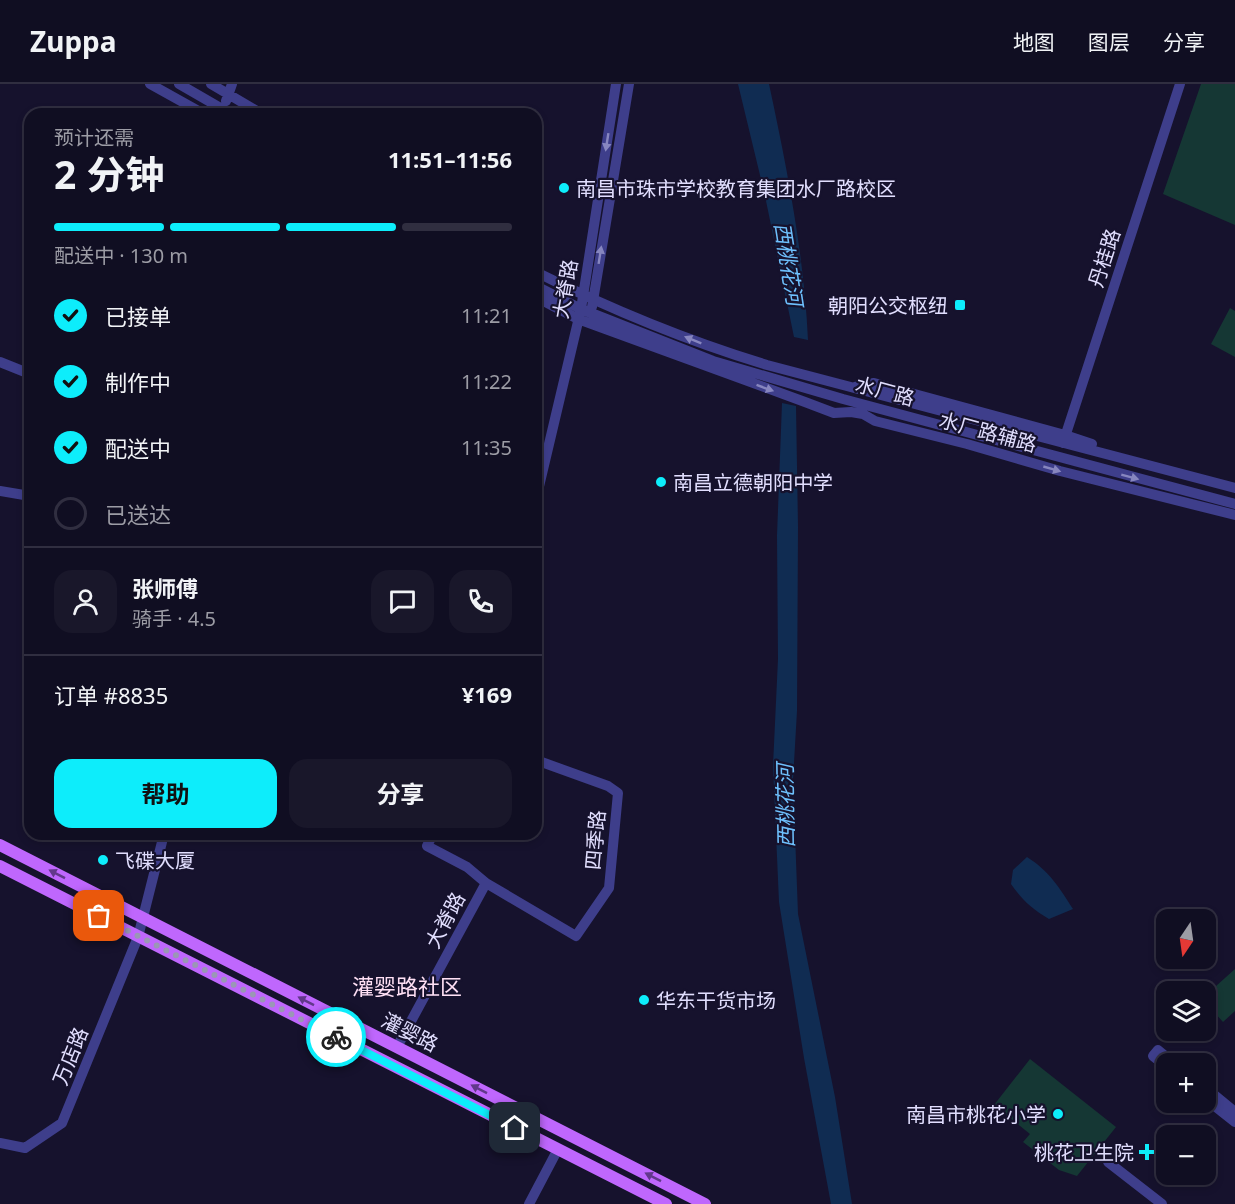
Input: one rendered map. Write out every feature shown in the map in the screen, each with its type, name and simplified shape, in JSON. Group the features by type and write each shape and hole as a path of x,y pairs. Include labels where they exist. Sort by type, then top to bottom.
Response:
{"main road":[{"name":"灌婴路","path":"0,845 705,1204"},
{"name":"灌婴路","path":"0,866 666,1204"}],"street":[{"path":"150,84 193,108"},
{"path":"178,84 247,108"},
{"path":"202,84 242,108"},
{"path":"211,84 228,100"},
{"name":"大脊路","path":"588,298 616,84"},
{"name":"大脊路","path":"542,475 588,298 628,84"},
{"name":"丹桂路","path":"1064,439 1180,84"},
{"path":"542,269 588,298"},
{"name":"水厂路","path":"542,275 588,298 717,350 852,387 1064,439 1148,465 1235,488"},
{"name":"水厂路","path":"542,289 583,313 713,361 843,399 1235,504"},
{"name":"水厂路辅路","path":"542,299 583,313 822,410 834,413 863,414 875,421 1235,515"},
{"path":"0,362 24,372"},
{"path":"0,491 24,495"},
{"name":"四季路","path":"486,883 576,936 609,888 618,794 608,786 542,762"},
{"name":"万店路","path":"0,1143 25,1148 62,1123 138,937 162,840"},
{"name":"大脊路","path":"397,1047 486,883 467,867 427,846 430,840"},
{"path":"1216,1096 1235,1112"},
{"path":"1216,1107 1235,1122"},
{"path":"530,1204 558,1149"},
{"path":"1108,1162 1162,1204"}],"green space":[{"path":"1201,84 1235,84 1235,225 1163,194"},
{"path":"1230,308 1235,311 1235,357 1211,344"},
{"path":"1235,969 1235,1011 1223,1022 1216,1014 1216,986"},
{"path":"1030,1059 1116,1127 1077,1176 1059,1170 1023,1142 1030,1134 994,1105"}],"water":[{"name":"西桃花河","path":"738,84 769,84 799,243 808,340 794,337 765,196"},
{"name":"西桃花河","path":"782,403 796,406 797,711 793,780 798,914 835,1097 852,1204 831,1204 804,1058 779,902 773,766 778,659 777,536"},
{"path":"1027,857 1048,874 1073,909 1049,919 1020,895 1011,884 1013,870"}],"way so far":[{"path":"99,916 336,1037"}],"place":[{"name":"南昌市珠市学校教育集团水厂路校区","path":"564,188"},
{"name":"朝阳公交枢纽","path":"960,305"},
{"name":"南昌立德朝阳中学","path":"661,482"},
{"name":"飞碟大厦","path":"103,860"},
{"name":"华东干货市场","path":"644,1000"},
{"name":"南昌市桃花小学","path":"1058,1114"},
{"name":"桃花卫生院","path":"1147,1152"}],"district":[{"name":"灌婴路社区","path":"407,986"}],"route":[{"path":"336,1037 515,1128"}]}
